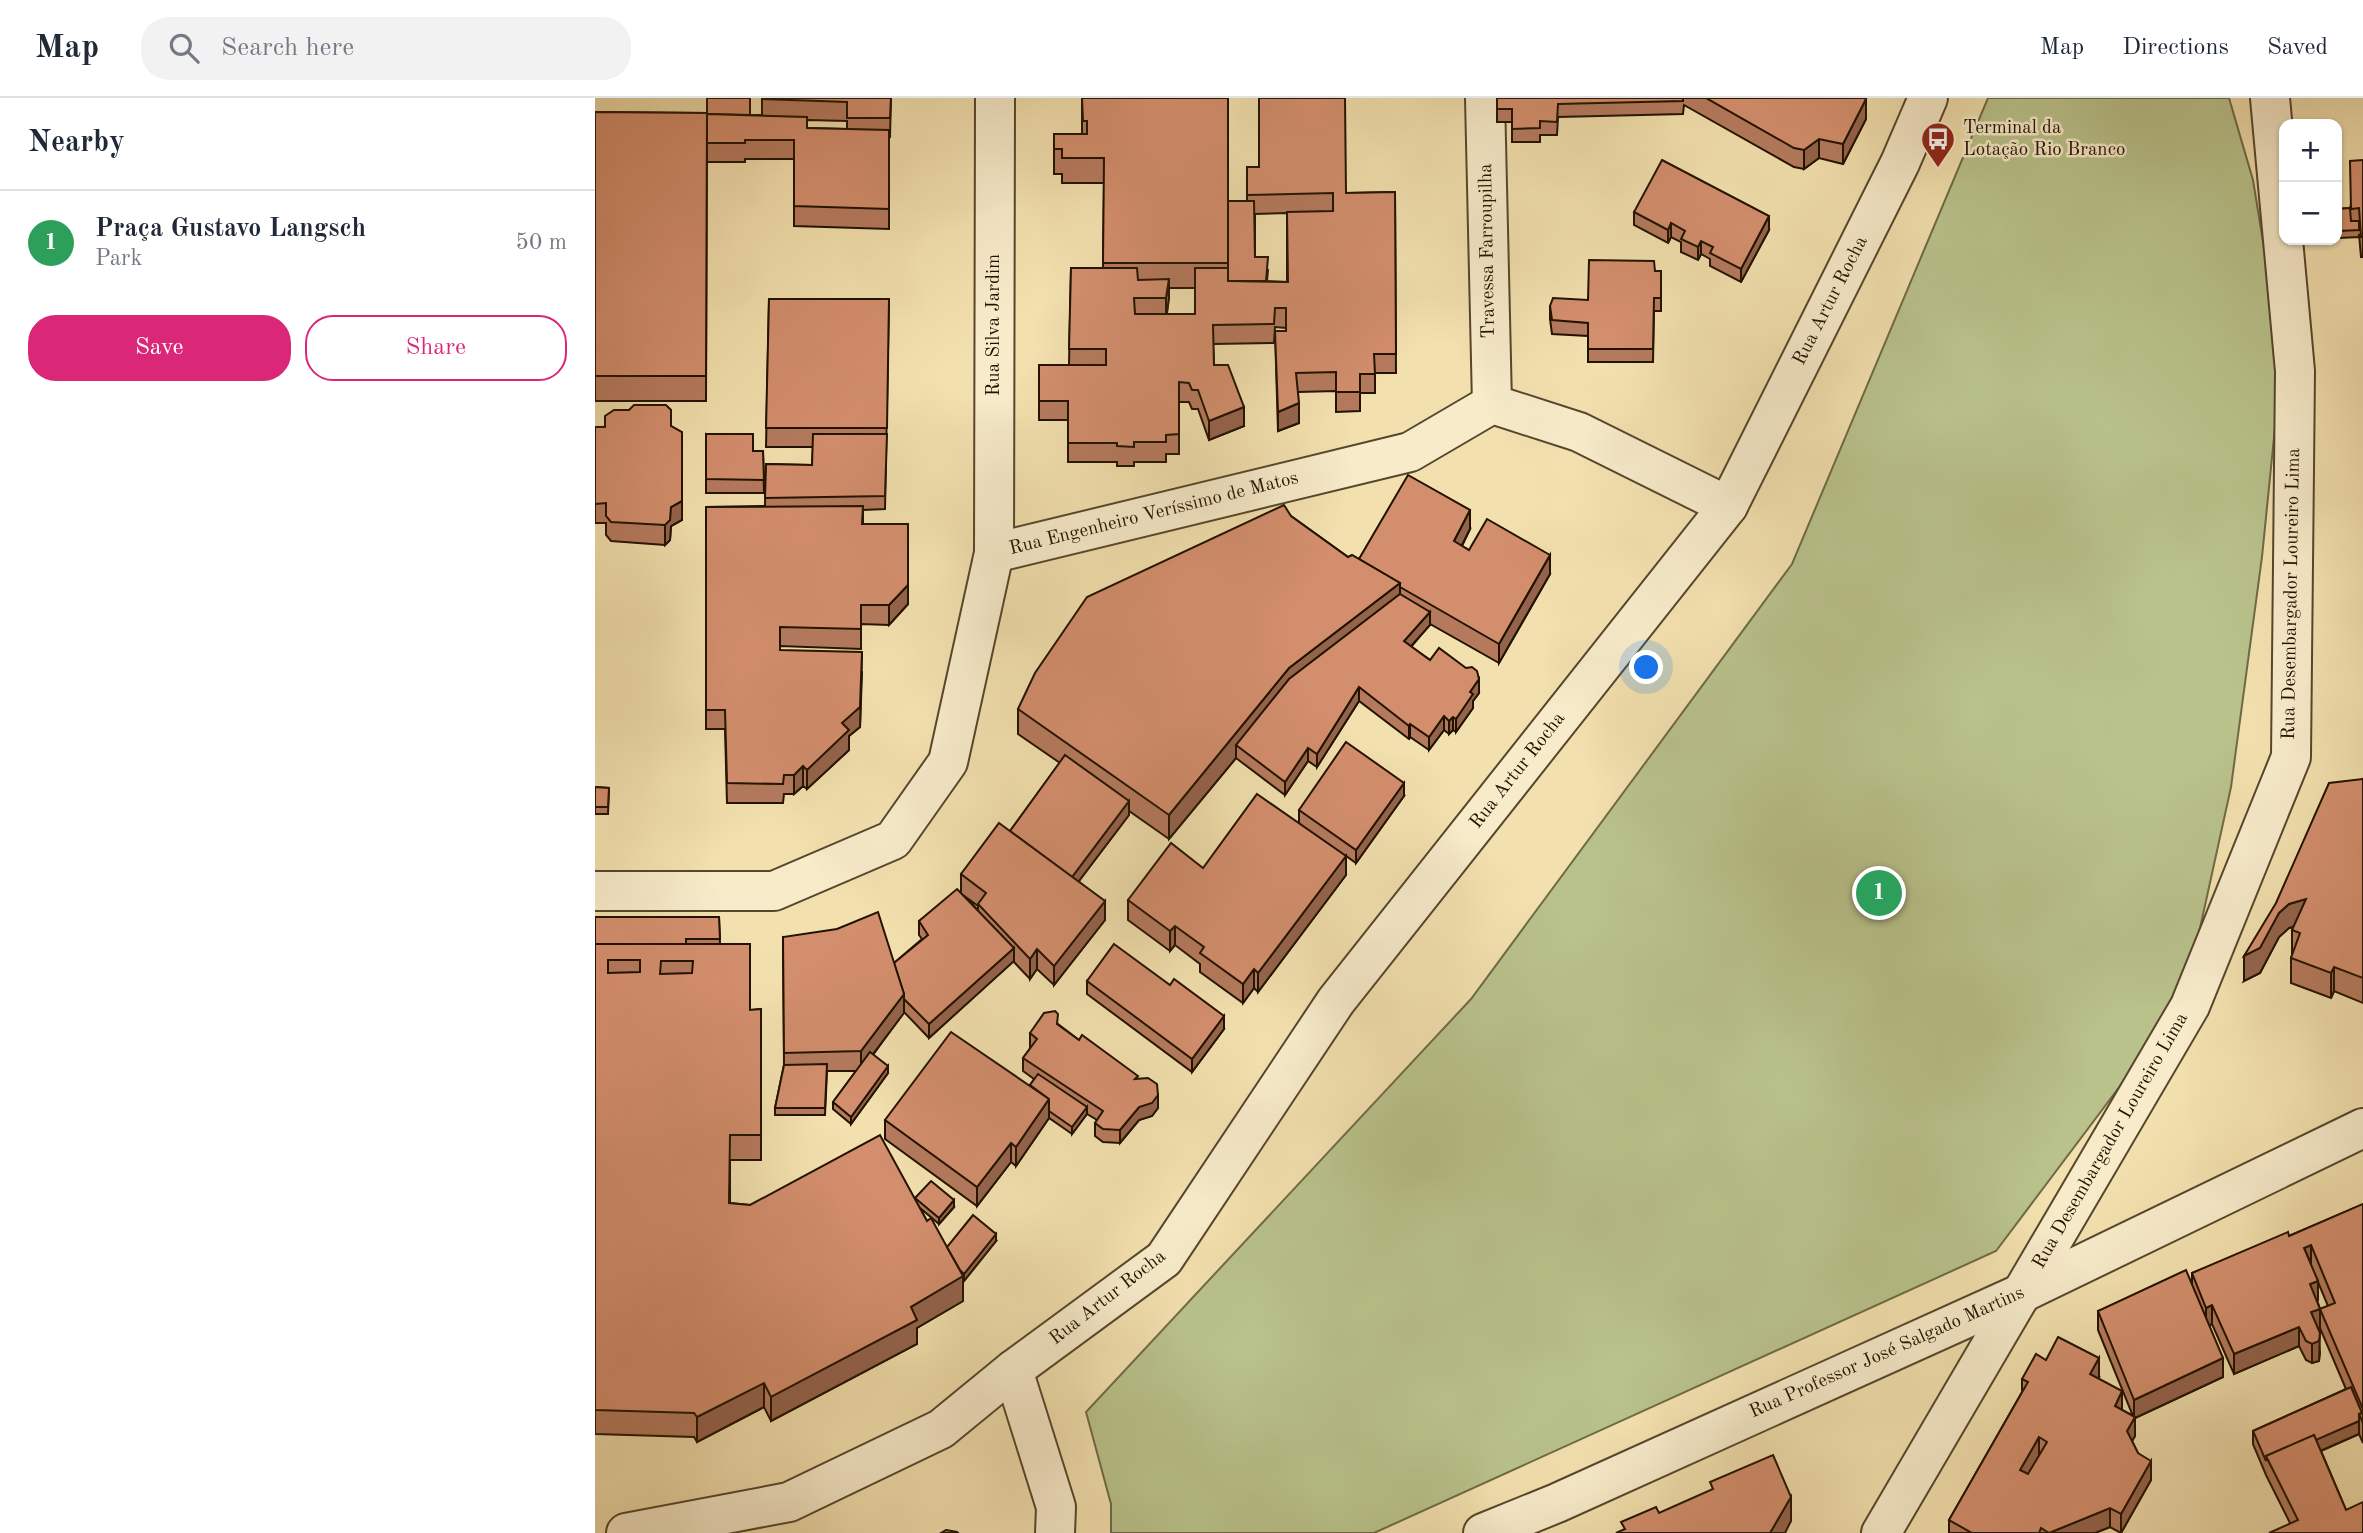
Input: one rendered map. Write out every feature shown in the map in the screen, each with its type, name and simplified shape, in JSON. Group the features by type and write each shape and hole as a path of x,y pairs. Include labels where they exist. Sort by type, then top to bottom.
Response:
{"street":[{"name":"Rua Silva Jardim","path":"994,552 995,98"},
{"name":"Travessa Farroupilha","path":"1485,98 1492,404"},
{"name":"Rua Artur Rocha","path":"626,1533 789,1502 941,1429 1013,1370 1164,1259 1336,1001 1728,506 1900,163 1928,98"},
{"name":"Rua Desembargador Loureiro Lima","path":"1881,1533 2190,1006 2291,757 2295,371 2270,98"},
{"name":"Rua Engenheiro Veríssimo de Matos","path":"595,891 774,891 893,840 948,762 994,552 1410,452 1492,404"},
{"path":"1492,404 1579,432 1728,506"},
{"name":"Rua Professor José Salgado Martins","path":"1483,1533 2022,1293 2363,1128"},
{"path":"1013,1370 1056,1507 1055,1533"}],"green space":[{"path":"1988,98 2229,98 2253,180 2282,358 2262,557 2231,787 2184,1001 1996,1251 1374,1533 1111,1533 1111,1504 1086,1412 1471,999 1792,564"}],"building":[{"path":"707,98 750,98 750,115 707,114"},
{"path":"762,98 891,98 890,118 847,118 847,102"},
{"path":"1082,98 1228,98 1228,263 1103,263 1104,158 1062,158 1062,149 1054,149 1054,134 1087,134 1087,121 1083,121"},
{"path":"1259,98 1345,98 1346,193 1395,192 1396,354 1374,354 1375,374 1360,374 1360,392 1336,392 1336,372 1296,373 1299,403 1278,412 1275,331 1286,331 1286,308 1275,308 1274,324 1213,325 1214,365 1228,365 1244,407 1209,421 1198,390 1192,390 1189,383 1179,382 1179,434 1166,435 1166,442 1134,442 1134,447 1117,446 1117,443 1068,443 1068,401 1039,401 1039,365 1106,365 1106,349 1069,349 1071,268 1137,268 1138,280 1169,279 1166,298 1134,298 1135,314 1195,314 1195,268 1228,268 1228,281 1288,282 1287,212 1333,211 1333,193 1247,195 1247,167 1259,167"},
{"path":"1497,98 1683,98 1683,101 1558,104 1557,122 1540,121 1540,128 1512,129 1512,109 1497,109"},
{"path":"1706,98 1866,99 1843,144 1819,139 1804,150 1794,148"},
{"path":"595,112 707,113 706,376 595,376"},
{"path":"707,114 807,117 807,128 889,130 889,209 794,206 794,140 707,143"},
{"path":"1662,160 1769,216 1741,269 1710,253 1713,247 1701,241 1698,247 1681,239 1685,231 1671,223 1668,230 1634,212"},
{"path":"2363,160 2361,237 2359,208 2351,209 2350,161"},
{"path":"1228,201 1254,201 1255,257 1268,257 1266,281 1228,281"},
{"path":"2350,208 2351,221 2359,221 2359,230 2342,231 2342,209"},
{"path":"1589,260 1654,261 1655,271 1661,271 1661,298 1654,298 1653,349 1588,349 1588,323 1552,320 1550,306 1553,298 1588,300"},
{"path":"769,299 889,299 887,428 766,428"},
{"path":"634,405 666,405 671,410 671,426 682,432 682,501 671,507 670,520 665,525 611,522 606,516 606,503 595,504 595,427 605,427 605,416 614,410 629,410"},
{"path":"706,434 753,434 753,451 763,451 764,480 706,479"},
{"path":"813,434 887,434 885,496 765,498 766,464 812,465"},
{"path":"1408,475 1470,510 1454,541 1469,550 1487,519 1550,555 1499,644 1400,587 1400,583 1359,559"},
{"path":"1284,505 1291,516 1348,557 1352,555 1400,583 1289,668 1169,815 1018,709 1035,673 1087,597"},
{"path":"863,506 862,524 908,524 908,585 889,605 861,605 861,629 780,627 780,650 862,652 860,707 842,723 849,730 807,770 803,766 794,775 784,775 783,784 727,783 725,710 706,710 706,507"},
{"path":"1400,594 1430,612 1404,641 1430,660 1439,648 1466,668 1472,667 1477,671 1479,679 1470,692 1473,694 1456,719 1453,717 1449,721 1444,716 1429,737 1410,724 1409,726 1359,687 1317,754 1308,748 1285,782 1236,745 1289,679"},
{"path":"1346,742 1404,783 1356,850 1299,810"},
{"path":"1065,755 1129,801 1072,877 1010,831"},
{"path":"2363,779 2363,978 2334,967 2331,973 2291,958 2300,933 2292,930 2306,899 2289,904 2279,913 2260,948 2244,956 2276,903 2329,783"},
{"path":"595,787 609,788 608,807 595,807"},
{"path":"1257,794 1346,856 1258,973 1254,969 1243,984 1200,953 1204,947 1175,926 1170,931 1128,900 1171,843 1203,868"},
{"path":"999,823 1105,901 1054,966 1037,949 1030,959 978,904 986,893 961,874"},
{"path":"957,889 1014,948 929,1024 904,999 894,963 928,935 919,921"},
{"path":"878,912 904,994 861,1051 784,1053 783,937 837,929"},
{"path":"595,917 719,917 720,939 686,939 686,944 595,944"},
{"path":"595,944 750,944 750,1010 761,1009 761,1135 730,1135 729,1203 750,1205 880,1135 927,1221 931,1218 963,1276 911,1307 917,1320 771,1397 764,1383 697,1417 694,1413 595,1410","holes":["608,960 640,960 640,972 608,973","661,961 693,961 692,973 660,974"]},
{"path":"1114,944 1170,985 1174,979 1224,1016 1192,1059 1087,981"},
{"path":"1055,1011 1058,1014 1057,1024 1079,1040 1082,1035 1138,1076 1135,1079 1148,1078 1157,1084 1158,1095 1152,1103 1139,1107 1120,1130 1103,1129 1095,1123 1103,1111 1023,1058 1037,1039 1030,1033 1044,1013"},
{"path":"951,1032 1049,1099 1016,1147 1011,1143 977,1187 885,1120"},
{"path":"870,1052 888,1066 851,1117 833,1102"},
{"path":"827,1064 825,1108 775,1108 784,1065"},
{"path":"1038,1074 1087,1107 1072,1127 1049,1111 1049,1099 1030,1085"},
{"path":"931,1181 954,1200 939,1218 915,1198"},
{"path":"2363,1204 2363,1409 2320,1309 2311,1312 2320,1333 2319,1341 2312,1344 2306,1341 2299,1327 2234,1354 2212,1305 2206,1308 2192,1273 2288,1232 2289,1236","holes":["2311,1245 2335,1303 2320,1309 2310,1284 2318,1281 2304,1248"]},
{"path":"973,1215 996,1234 964,1274 947,1247"},
{"path":"2186,1270 2223,1358 2134,1400 2098,1311"},
{"path":"2058,1337 2099,1358 2090,1374 2122,1391 2115,1406 2135,1417 2127,1431 2138,1453 2151,1461 2121,1514 2110,1508 2049,1533 2041,1528 2039,1533 1972,1533 1949,1520 2028,1382 2022,1379 2036,1354 2046,1360","holes":["2039,1437 2047,1442 2028,1474 2020,1470"]},
{"path":"2351,1387 2362,1413 2359,1414 2359,1421 2316,1440 2314,1435 2266,1456 2266,1461 2253,1431"},
{"path":"2314,1435 2346,1510 2363,1502 2363,1533 2269,1533 2298,1520 2266,1456"},
{"path":"1773,1455 1791,1497 1770,1533 1616,1533 1625,1529 1621,1522 1656,1507 1659,1513 1713,1489 1710,1482"}],"place":[{"name":"Terminal da Lotação Rio Branco","path":"1938,169"},
{"name":"Praça Gustavo Langsch","path":"1879,893"}]}
